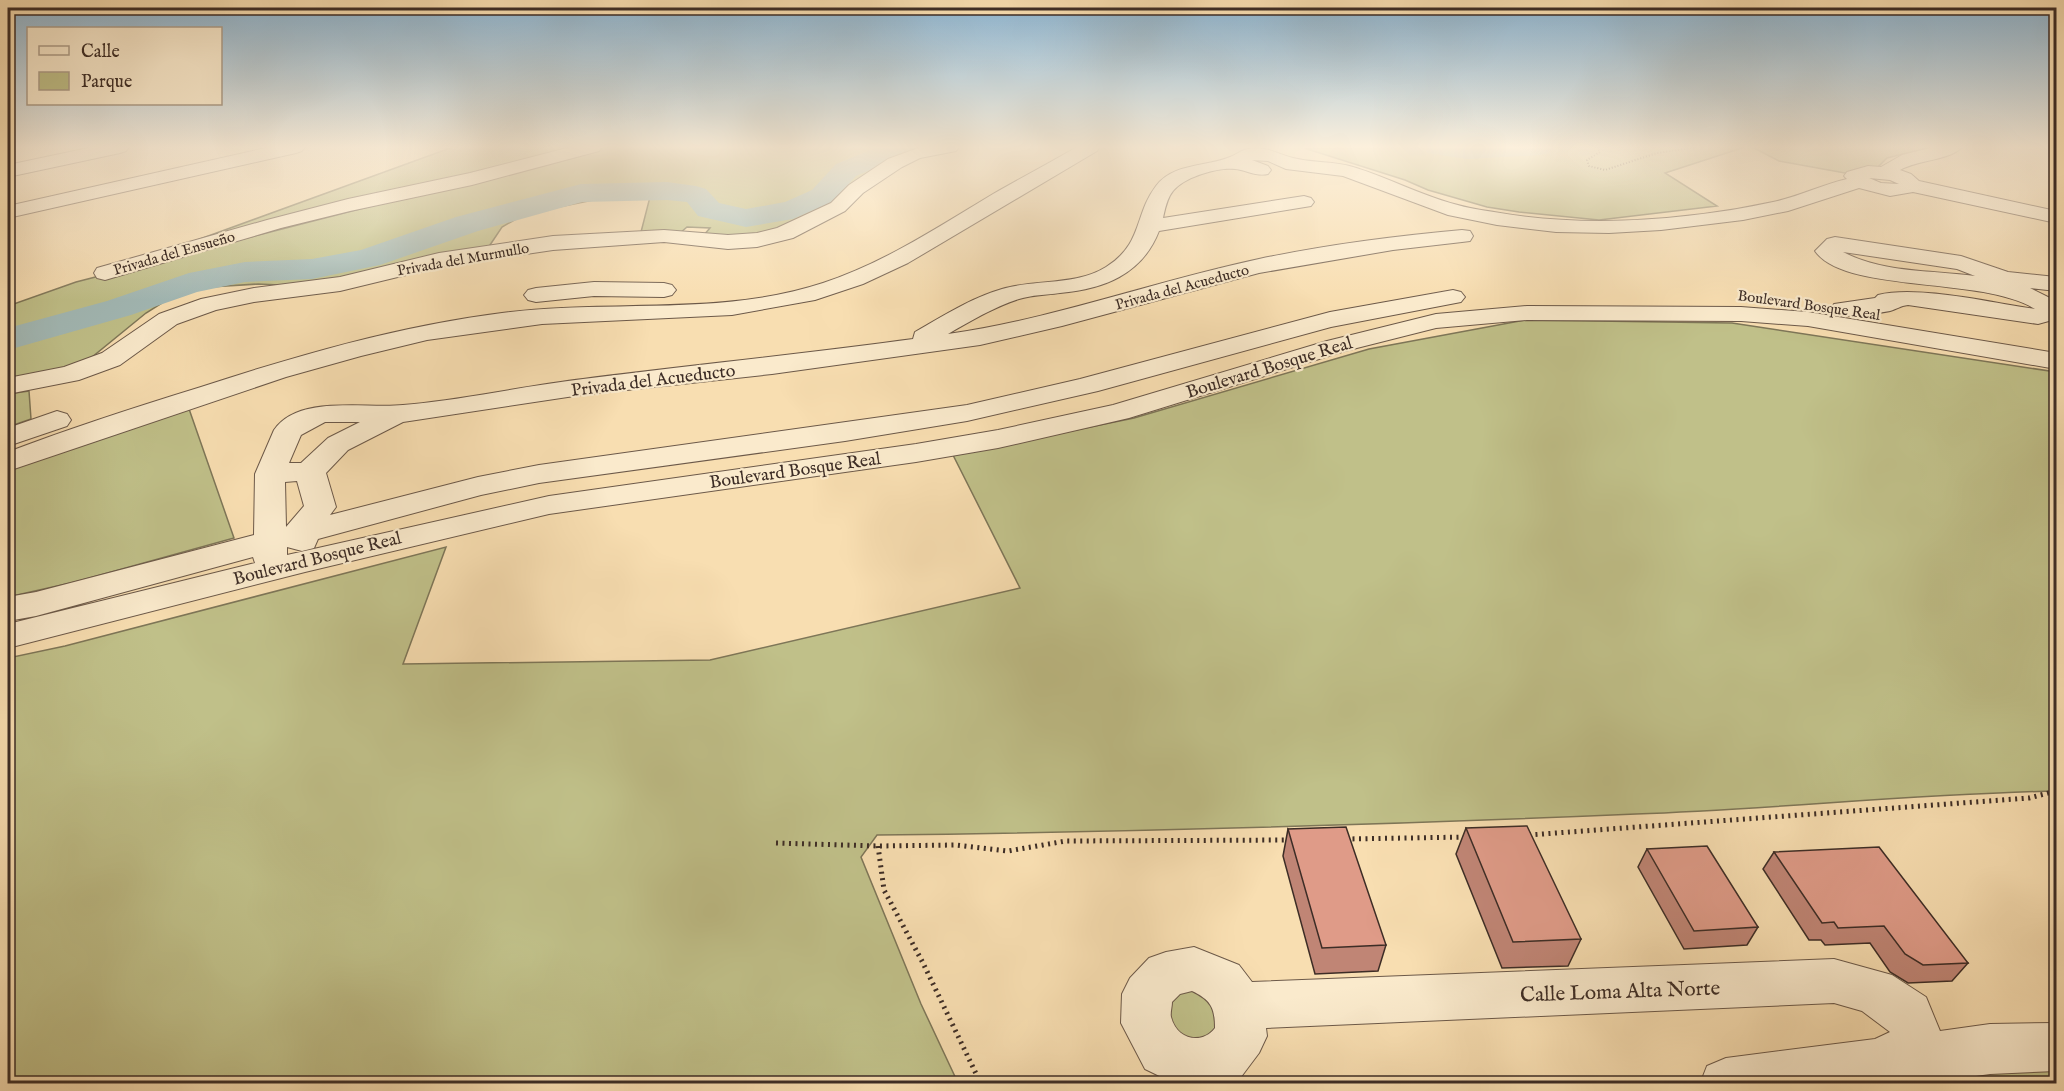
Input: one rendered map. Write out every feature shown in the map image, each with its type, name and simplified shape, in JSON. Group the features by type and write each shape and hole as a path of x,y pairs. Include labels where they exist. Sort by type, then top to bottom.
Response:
{"street":[{"path":"8,212 69,198"},
{"name":"Privada del Ensueño","path":"105,273 285,221 382,198"},
{"name":"Privada del Murmullo","path":"8,386 70,374 111,359 168,319 158,314 174,304 204,292 243,287 302,289 340,284 488,251 553,243 663,236 728,242 757,240 786,233 816,220 838,207 847,198"},
{"path":"8,436 108,403 263,366 505,320 578,314 718,310 807,295 890,263 956,228 983,198"},
{"path":"977,204 989,198"},
{"name":"Privada del Acueducto","path":"904,347 978,308 1011,294 1083,283 1107,276 1124,266 1142,245 1159,198"},
{"path":"1419,198 1448,209 1497,219 1556,226 1609,227 1661,224 1743,214 1781,207 1807,198"},
{"path":"1967,198 2056,217"},
{"path":"1150,226 1304,202"},
{"name":"Privada del Acueducto","path":"286,551 270,474 288,430 304,420 322,414 402,414 581,387 772,366 980,337 1053,321 1259,266 1393,243 1462,236"},
{"path":"1887,304 1886,300 1908,298 2038,317 2055,311 2042,301 2009,289 1866,270 1839,261 1827,251 1835,244 1961,263 2005,279 2056,278"},
{"path":"1559,290 1581,313"},
{"name":"Boulevard Bosque Real","path":"8,636 286,551 478,486 547,472 807,439 967,413 1091,385 1369,310 1472,294 1559,290 1657,291 1729,295 1843,309 2055,346"},
{"path":"1843,309 1887,304 1913,320"},
{"name":"Boulevard Bosque Real","path":"8,609 286,551 549,505 998,440 1119,412 1410,326 1480,316 1676,312 1808,320 2055,346"},
{"path":"8,462 263,366"},
{"name":"Privada del Acueducto","path":"310,471 338,444 402,414"},
{"path":"270,474 310,471 320,507 286,551"},
{"name":"Calle Loma Alta Norte","path":"1240,1006 1834,981 1875,991 1908,1014 1920,1044 1874,1066"},
{"name":"Calle Loma Alta Norte","path":"1726,1083 1874,1066 1990,1049 2056,1047"}],"path":[{"path":"1526,835 2029,798 2056,791"},
{"path":"1337,839 1470,837"},
{"path":"776,843 878,846 955,845 1008,850 1066,841 1293,840"},
{"path":"878,846 884,890 923,963 981,1083"}],"green space":[{"path":"313,198 378,198 167,251"},
{"path":"403,198 604,198 525,214 502,227 488,248 302,286 258,284 210,287 173,296 146,313 81,366 8,381 8,306 76,282"},
{"path":"650,198 844,198 828,210 770,235 703,236 710,228 687,227 680,233 641,232"},
{"path":"1455,198 1704,198 1717,206 1599,220 1487,207"},
{"path":"1525,320 1732,323 2056,372 2056,791 1951,795 1688,812 1446,822 877,835 861,857 921,1004 958,1083 8,1084 8,658 65,646 446,547 403,664 710,660 1020,588 953,455 1134,418 1369,349"},
{"path":"29,391 31,419 8,427 8,394"},
{"path":"188,406 234,538 75,582 8,597 8,467 81,440"},
{"path":"1170,980 1233,1008 1193,1057 1155,997"},
{"path":"2056,1063 2056,1083 1869,1083"}],"building":[{"path":"1527,826 1581,939 1513,942 1466,828"},
{"path":"1346,827 1386,945 1322,948 1288,829"},
{"path":"1707,846 1758,927 1694,931 1647,849"},
{"path":"1879,847 1968,963 1923,965 1905,954 1884,926 1838,928 1834,922 1822,923 1774,852"}],"waterway":[{"path":"8,339 119,308 189,283 245,272 312,269 368,258 467,224 563,198"},
{"path":"699,198 709,210 746,218 793,210 818,198"}]}
